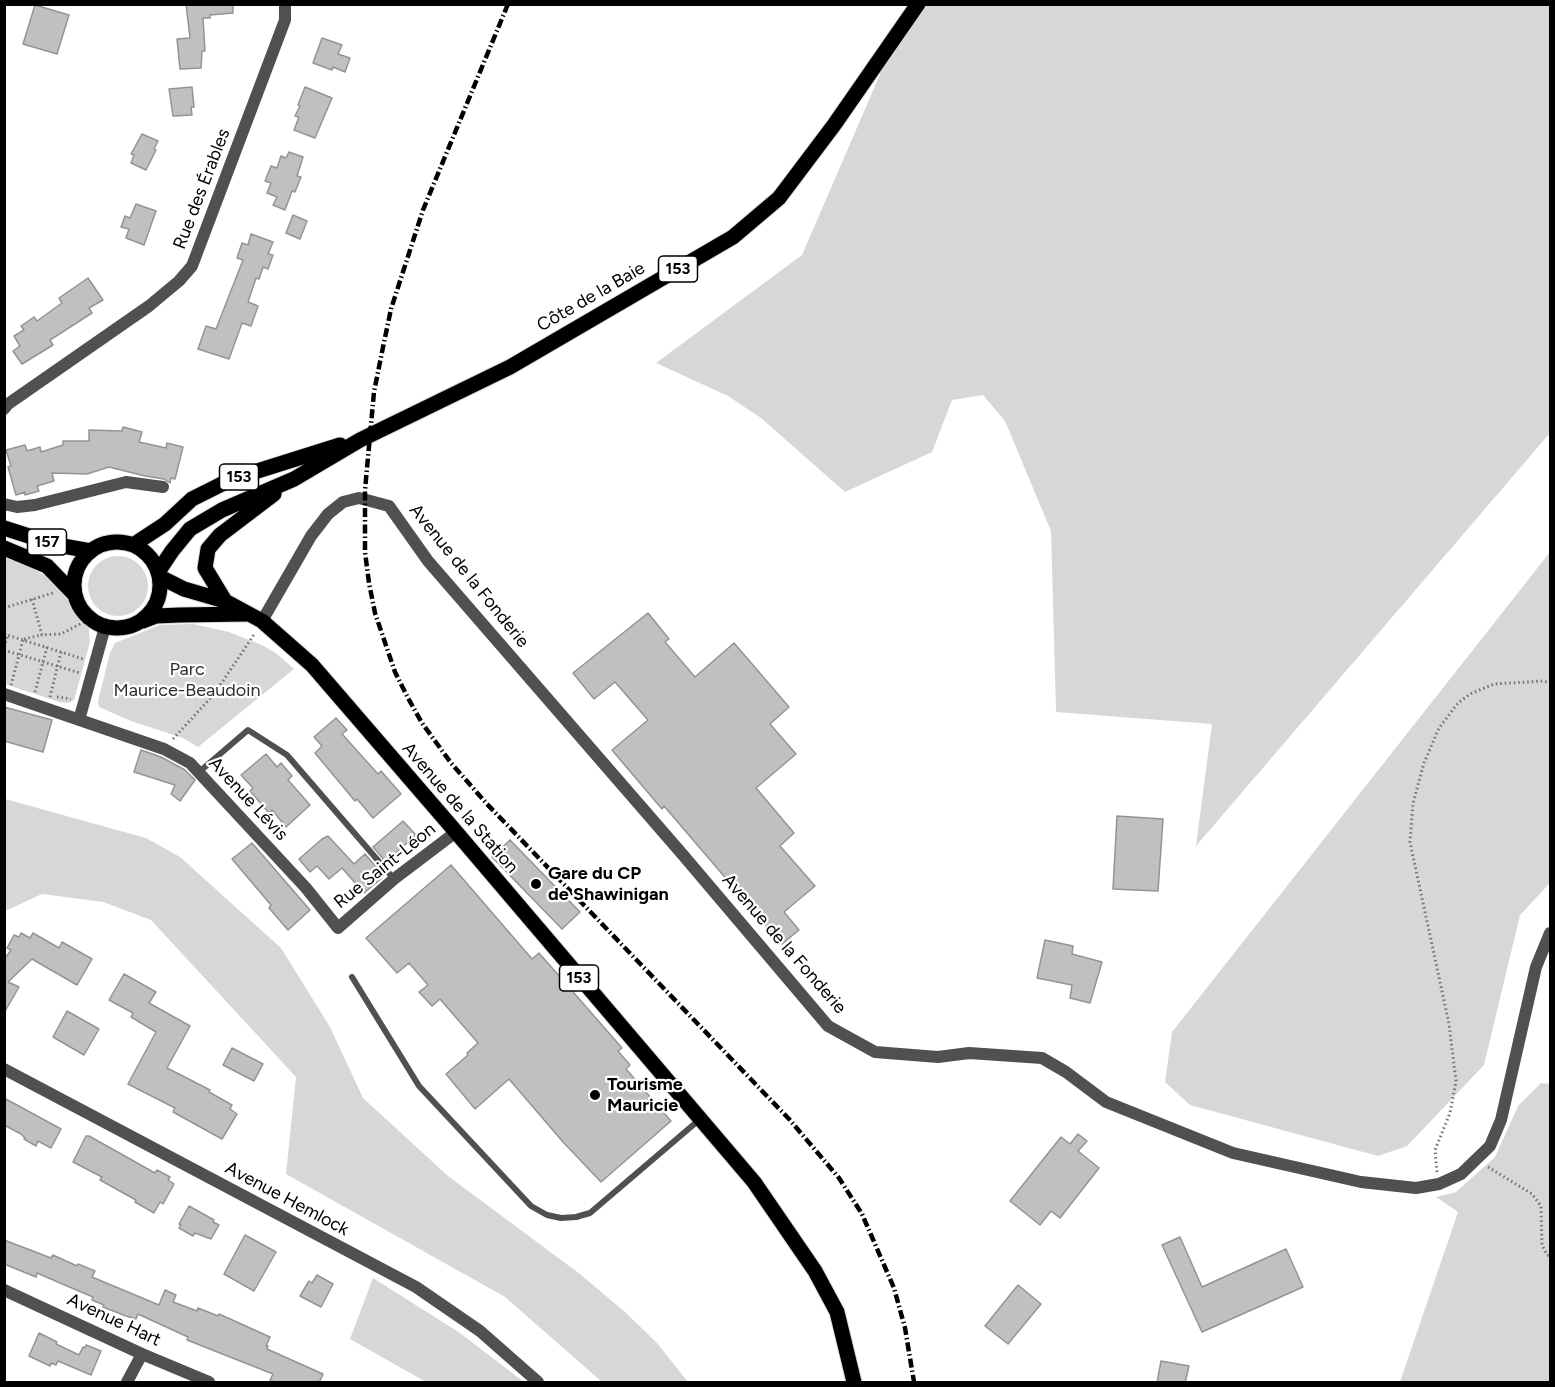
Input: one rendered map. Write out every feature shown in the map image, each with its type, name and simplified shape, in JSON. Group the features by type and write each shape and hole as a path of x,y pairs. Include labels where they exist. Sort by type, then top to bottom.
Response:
{"main road":[{"name":"Côte de la Baie","path":"360,440 510,367 733,237 779,198 918,4"},
{"name":"153","path":"159,575 172,551 190,530 222,510 294,479 360,440"},
{"name":"153","path":"105,627 124,628 142,621 151,613 160,590 159,575 149,556 133,545 165,524 192,499 231,479 360,440"},
{"path":"225,601 205,568 208,549 219,534 294,479"},
{"name":"157","path":"4,528 57,545 91,551"},
{"path":"105,627 86,615 68,593 84,558 91,551 104,544 119,542 133,545"},
{"name":"157","path":"4,548 47,566 68,593"},
{"name":"Avenue de la Station","path":"159,575 184,589 225,601 262,621 312,665 456,832 754,1182 815,1270 837,1312 854,1383"},
{"name":"Avenue de la Station","path":"142,621 168,615 247,614"}],"street":[{"name":"Rue des Érables","path":"4,409 149,306 192,266 285,21 285,4"},
{"path":"4,504 17,507 35,505 126,482 163,487"},
{"name":"Avenue de la Fonderie","path":"262,621 311,536 328,514 343,502 359,498 389,507 428,561 828,1026 875,1052 938,1057 969,1053 1042,1058 1066,1072 1106,1102 1233,1153 1361,1182 1416,1188 1439,1184 1461,1174 1490,1146 1502,1120 1536,967 1551,933"},
{"path":"79,720 105,627"},
{"name":"Avenue Lévis","path":"8,690 79,720 164,749 190,763 306,888 338,928"},
{"name":"Rue Saint-Léon","path":"338,928 394,879 456,832"},
{"name":"Avenue Hemlock","path":"4,1069 416,1287 480,1331 538,1383"},
{"name":"Avenue Hart","path":"4,1290 209,1383"},
{"path":"127,1383 142,1354"}],"lane":[{"path":"199,773 248,730 286,755 394,879"},
{"path":"352,977 419,1086 531,1206 547,1215 561,1218 590,1213 700,1120"}],"path":[{"path":"4,608 32,599 68,593"},
{"path":"32,599 42,635"},
{"path":"164,749 215,693 262,621"},
{"path":"23,640 42,635 61,634 84,622"},
{"path":"84,674 4,648 6,635 87,660"},
{"path":"8,690 23,640"},
{"path":"34,694 47,648"},
{"path":"49,699 62,652"},
{"path":"1439,1184 1435,1150 1450,1113 1456,1081 1449,1024 1410,842 1413,803 1424,763 1439,728 1458,703 1470,694 1494,684 1543,681 1551,683"},
{"path":"1476,1159 1532,1194 1540,1206 1542,1245 1546,1255 1551,1256"}],"green space":[{"path":"910,5 1550,5 1550,433 1196,846 1212,724 1056,712 1051,531 1005,421 983,395 952,400 932,452 845,492 761,418 728,396 656,363 802,255"},
{"path":"1550,552 1550,883 1520,915 1484,1065 1407,1146 1378,1156 1190,1105 1165,1082 1172,1032"},
{"path":"118,556 139,565 148,586 139,607 118,616 97,607 88,586 97,565"},
{"name":"Parc Maurice-Beaudoin","path":"5,557 31,567 58,584 82,623 89,628 90,642 74,700 68,703 5,684"},
{"name":"Parc Maurice-Beaudoin","path":"193,624 229,632 264,646 294,669 198,747 183,738 131,721 99,707 98,701 110,653 115,643 160,625"},
{"path":"5,799 146,838 180,857 281,948 330,1027 363,1098 448,1176 580,1274 625,1312 657,1343 688,1382 602,1382 505,1297 286,1174 296,1077 151,920 103,902 42,894 5,911"},
{"path":"1541,1083 1550,1084 1550,1382 1400,1382 1458,1212 1436,1197 1456,1192 1495,1157 1518,1106"},
{"path":"373,1278 460,1333 524,1382 426,1382 350,1339"}],"building":[{"path":"186,4 233,4 233,13 210,15 210,18 203,18 205,51 202,51 201,68 180,69 177,39 190,38"},
{"path":"35,5 69,15 57,54 23,44"},
{"path":"322,38 342,45 338,54 350,58 345,72 313,63"},
{"path":"192,87 194,107 191,107 192,115 173,116 169,89"},
{"path":"305,87 332,98 315,138 294,130 299,117 295,116"},
{"path":"142,134 158,141 146,170 131,163 134,155 131,154"},
{"path":"289,152 303,157 297,176 301,177 295,192 292,191 285,210 273,205 277,197 267,193 271,183 265,181 271,166 277,168 281,156 286,158"},
{"path":"136,204 156,211 144,245 126,238 129,229 121,227 125,216 130,218"},
{"path":"293,215 307,221 300,239 286,233"},
{"path":"251,234 273,242 268,254 273,255 268,269 263,267 259,279 256,278 248,302 258,306 251,326 242,323 229,359 198,349 206,326 216,329 243,260 237,258 242,243 248,245"},
{"path":"88,278 103,300 89,308 92,313 50,340 53,345 22,364 13,351 20,346 14,336 24,330 21,326 34,317 37,321 62,303 59,298"},
{"path":"123,427 142,432 139,442 166,448 167,443 183,447 175,479 171,478 170,483 164,479 109,467 87,474 52,473 54,481 37,486 39,491 16,495 6,450 25,445 27,451 40,447 41,452 63,445 63,441 89,441 89,430 122,431"},
{"path":"648,613 669,639 665,642 695,677 734,643 789,707 770,724 796,754 756,788 794,833 780,846 815,886 784,912 799,930 782,944 664,806 662,809 612,750 648,720 615,682 594,699 573,673"},
{"path":"4,707 52,720 43,752 4,741"},
{"path":"336,718 347,730 342,734 378,774 381,771 401,794 373,818 357,799 355,801 315,753 322,746 314,737"},
{"path":"141,750 161,757 185,770 195,780 180,801 171,794 175,785 134,772"},
{"path":"266,754 277,767 281,763 292,776 288,780 310,805 286,827 272,810 269,813 250,791 253,788 241,775"},
{"path":"1117,816 1163,819 1158,891 1113,889"},
{"path":"403,821 416,835 386,862 373,847"},
{"path":"328,836 354,864 365,854 378,869 376,871 382,878 364,893 342,868 329,879 317,866 310,872 299,859"},
{"name":"Gare du CP de Shawinigan","path":"510,840 580,912 562,929 492,857"},
{"path":"252,843 310,910 288,930 269,908 271,905 232,859"},
{"path":"451,865 532,959 539,953 622,1048 618,1051 630,1065 626,1069 671,1121 601,1182 509,1079 475,1109 446,1074 478,1043 440,999 432,1006 419,992 428,985 409,963 397,973 366,938"},
{"path":"21,933 30,938 33,933 59,948 62,942 92,959 77,985 32,959 8,982 19,987 4,1013 4,960 11,950 7,948 14,935 19,937"},
{"path":"1045,940 1073,946 1072,954 1102,962 1090,1003 1070,998 1072,985 1037,978"},
{"path":"124,974 156,992 149,1003 190,1026 167,1068 210,1090 209,1092 232,1105 230,1109 237,1114 222,1139 173,1112 175,1108 128,1084 156,1032 131,1017 133,1013 109,1000"},
{"path":"67,1011 99,1029 84,1055 53,1037"},
{"path":"232,1048 263,1064 254,1081 223,1065"},
{"path":"4,1098 61,1129 51,1148 38,1141 36,1146 24,1139 21,1134 4,1125"},
{"path":"1078,1134 1087,1141 1078,1151 1099,1168 1060,1218 1051,1211 1040,1225 1010,1201 1061,1137 1070,1144"},
{"path":"86,1136 155,1173 157,1170 170,1177 168,1180 174,1184 163,1204 160,1202 154,1213 100,1180 102,1177 73,1162"},
{"path":"189,1206 219,1225 211,1239 195,1233 193,1236 179,1228"},
{"path":"245,1235 276,1252 254,1291 224,1274"},
{"path":"1180,1237 1202,1287 1286,1249 1303,1287 1202,1332 1162,1245"},
{"path":"4,1240 51,1258 53,1255 95,1271 92,1277 159,1305 165,1290 176,1295 173,1302 197,1311 198,1308 218,1316 219,1314 270,1337 267,1349 323,1374 319,1383 276,1383 270,1380 273,1374 187,1340 188,1337 138,1314 136,1319 126,1316 103,1307 104,1305 92,1300 93,1297 37,1273 36,1277 4,1264"},
{"path":"317,1275 333,1284 321,1307 300,1296 309,1281 312,1283"},
{"path":"1018,1285 1041,1304 1008,1344 985,1326"},
{"path":"39,1333 79,1355 86,1345 101,1351 91,1375 58,1361 56,1365 51,1363 50,1366 29,1356"},
{"path":"1161,1361 1189,1366 1185,1383 1157,1383"}],"railway":[{"path":"508,4 423,210 391,309 374,392 365,490 365,552 375,613 395,672 408,698 422,723 451,763 487,804 789,1119 839,1178 862,1214 894,1288 905,1328 914,1382"}],"place":[{"name":"Gare du CP de Shawinigan","path":"536,884"},
{"name":"Tourisme Mauricie","path":"595,1095"}]}
